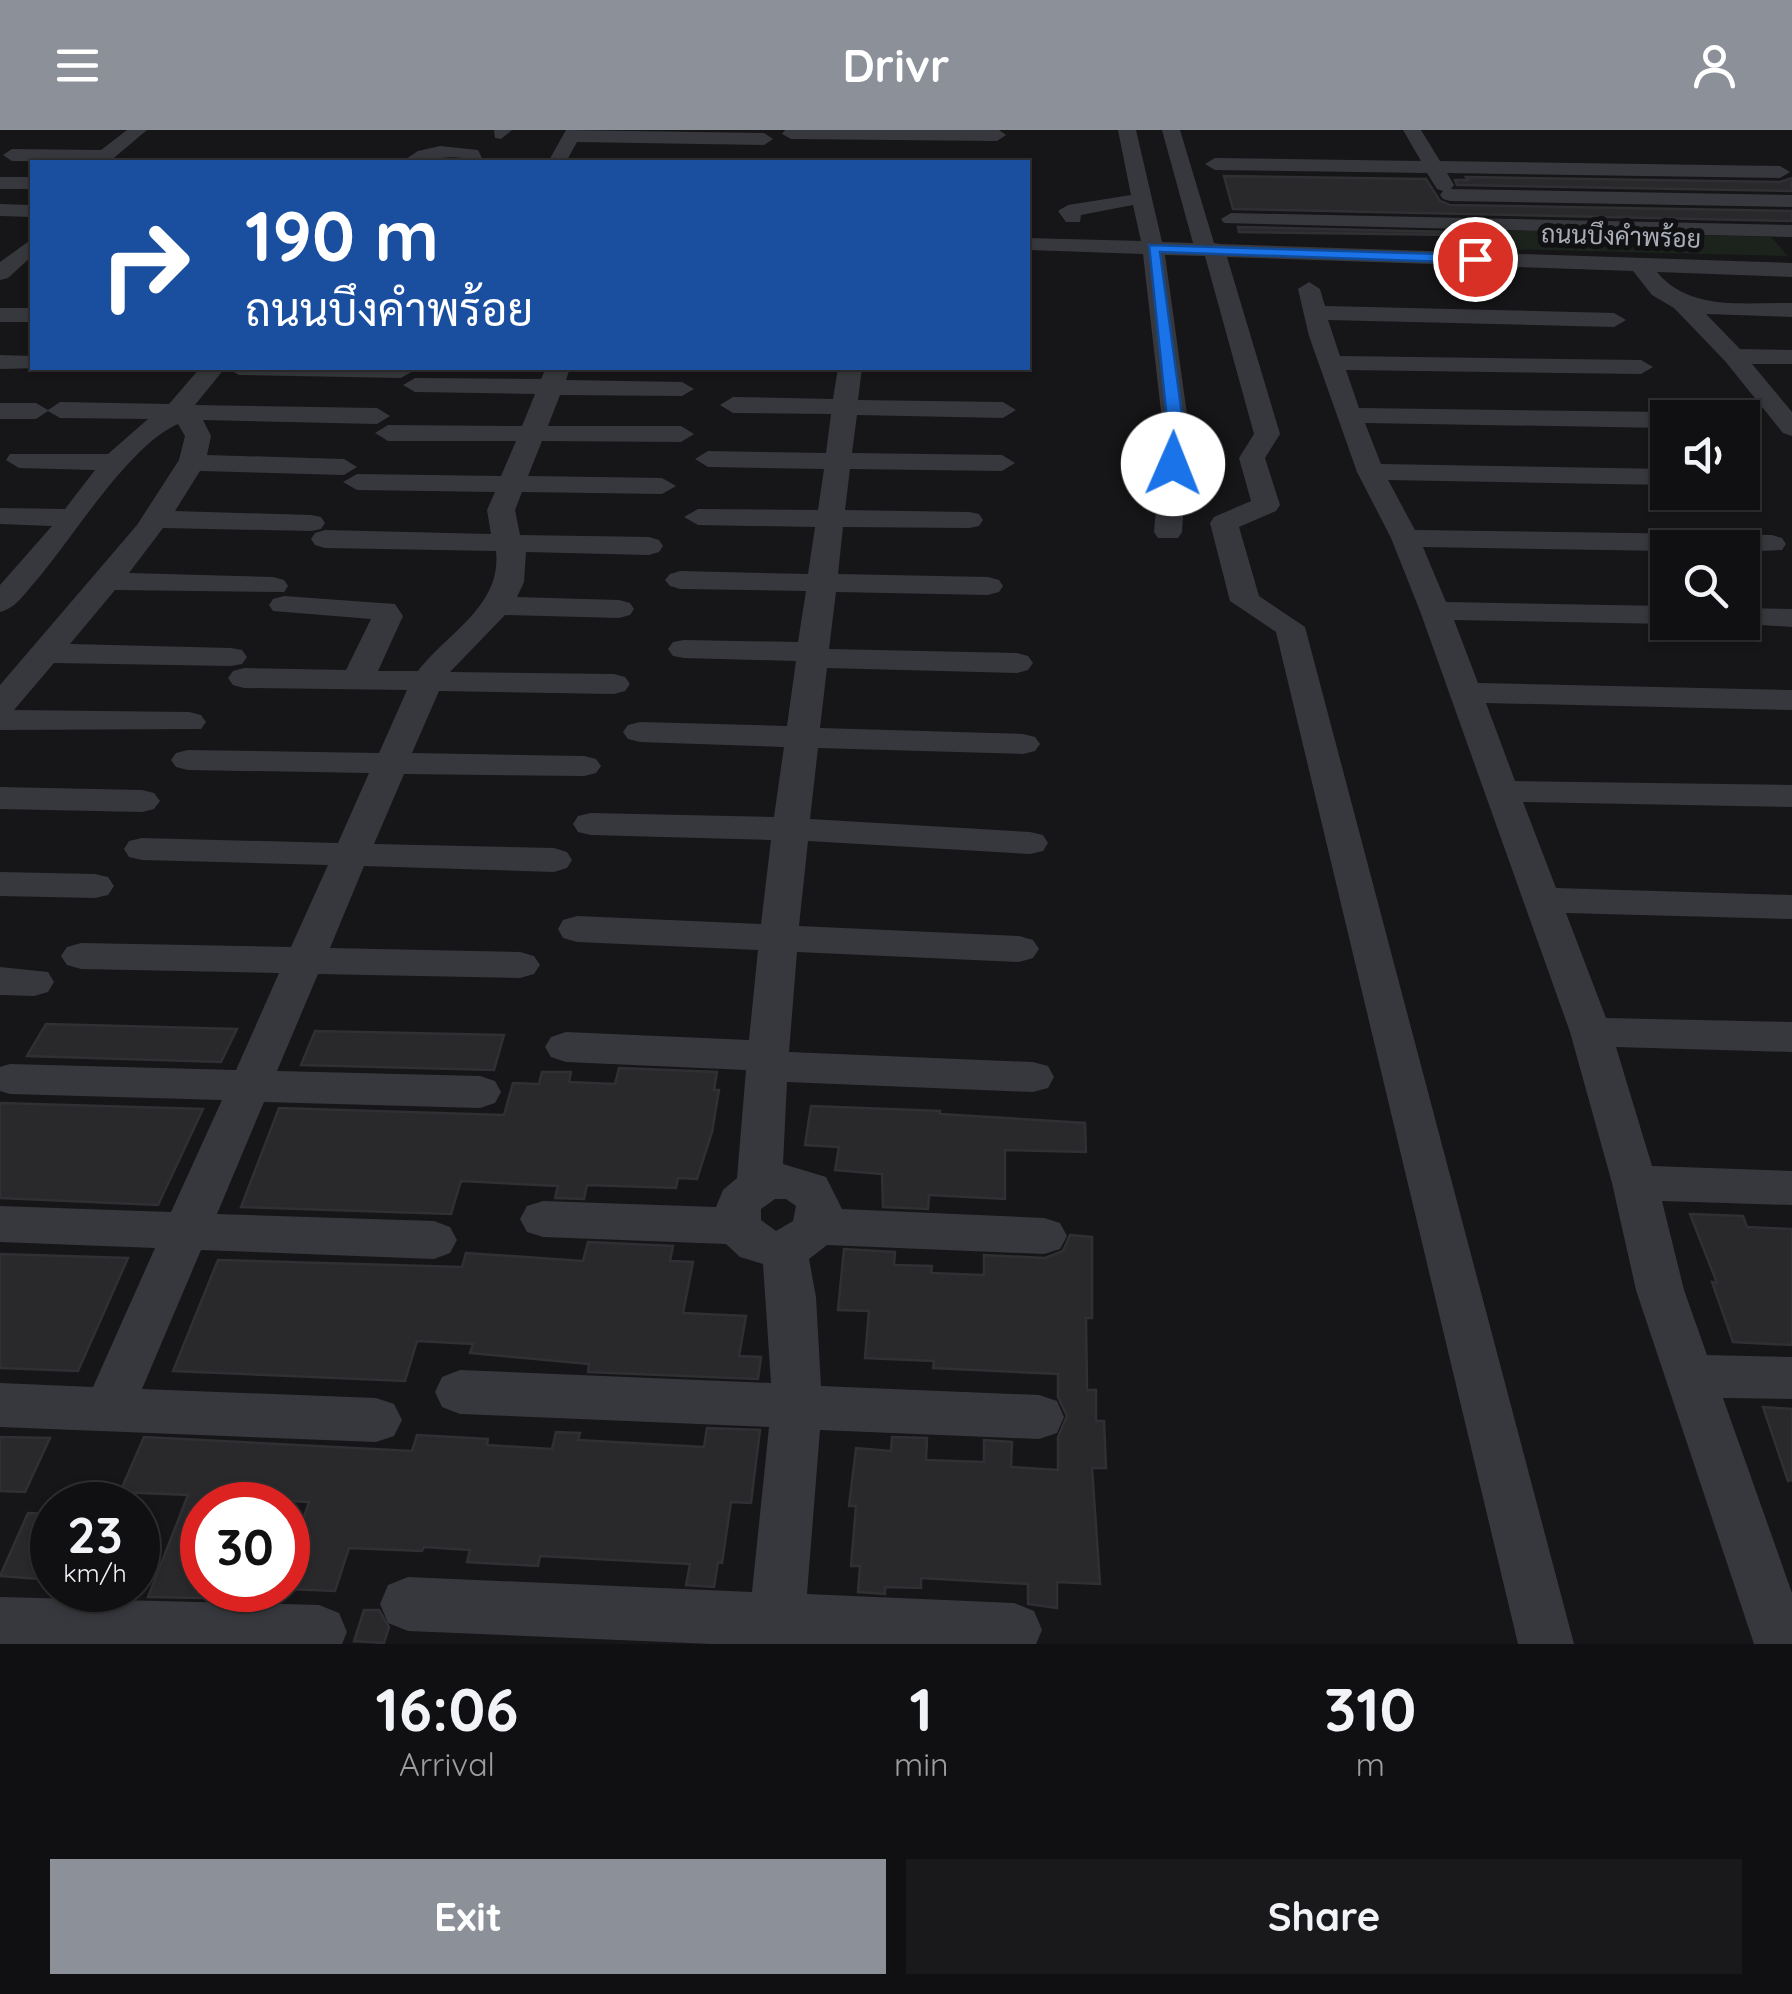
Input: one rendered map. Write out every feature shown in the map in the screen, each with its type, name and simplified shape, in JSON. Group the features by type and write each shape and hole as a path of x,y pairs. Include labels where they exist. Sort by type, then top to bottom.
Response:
{"street":[{"path":"12,156 102,159 138,130"},
{"path":"460,155 463,130"},
{"path":"460,155 471,130"},
{"path":"1114,130 1128,200 1144,247"},
{"path":"1127,130 1176,430 1168,532"},
{"path":"1171,130 1217,239 1266,434 1252,458 1266,505 1224,523 1245,601 1290,627 1546,1644"},
{"path":"559,160 579,134 764,139"},
{"path":"665,160 677,134"},
{"path":"792,134 998,134"},
{"path":"1417,138 1443,193 1467,225"},
{"path":"415,160 427,154 460,155"},
{"path":"1215,164 1780,172"},
{"path":"0,183 30,183"},
{"path":"1443,193 1792,201"},
{"path":"1073,218 1068,211 1128,200"},
{"path":"1217,239 1467,225 1792,231"},
{"path":"1467,225 1461,232 1486,259"},
{"path":"0,274 27,237"},
{"name":"ถนนบึงคำพร้อย","path":"1030,244 1144,247 1217,239 1282,252 1311,285 1486,259 1792,270"},
{"path":"1282,252 1292,284 1614,320"},
{"path":"1639,264 1660,290 1685,305 1787,417"},
{"path":"1668,265 1686,290 1685,305"},
{"path":"0,274 30,274"},
{"path":"1311,285 1331,363 1370,472 1405,538 1435,611 1592,1032 1636,1183 1660,1290 1688,1376 1781,1619"},
{"path":"1685,305 1792,310"},
{"path":"0,315 30,315"},
{"path":"1733,356 1792,356"},
{"path":"0,362 30,363"},
{"path":"1331,363 1641,366"},
{"path":"6,588 73,518 114,462 153,424 178,412 211,370"},
{"path":"273,370 408,378 555,376 682,389"},
{"path":"759,1186 766,1061 779,938 850,370"},
{"path":"108,1409 427,680 498,606 512,561 500,521 509,484 534,433 555,376"},
{"path":"732,405 1003,410"},
{"path":"0,411 178,412 534,433 681,434"},
{"path":"0,706 106,581 193,463 198,435 192,421 178,412"},
{"path":"1350,415 1650,420"},
{"path":"708,459 1002,462"},
{"path":"19,460 114,462"},
{"path":"193,463 509,484 662,486"},
{"path":"1370,472 1650,478"},
{"path":"0,516 73,518"},
{"path":"698,516 969,520"},
{"path":"153,519 508,544 649,546"},
{"path":"1405,538 1772,544"},
{"path":"680,580 988,586"},
{"path":"106,581 279,595 384,610 388,616 358,678"},
{"path":"498,606 619,609"},
{"path":"1435,611 1650,616"},
{"path":"1760,617 1792,618"},
{"path":"684,649 1017,663"},
{"path":"46,653 358,678 614,684"},
{"path":"1466,694 1792,700"},
{"path":"0,720 189,722"},
{"path":"640,732 1024,744"},
{"path":"188,760 584,766"},
{"path":"1504,791 1792,796"},
{"path":"0,798 142,802"},
{"path":"591,824 792,829 1030,843"},
{"path":"142,849 554,860"},
{"path":"0,884 95,886"},
{"path":"1545,900 1792,907"},
{"path":"577,929 1020,949"},
{"path":"81,956 520,965"},
{"path":"1592,1032 1792,1037"},
{"path":"566,1047 1034,1077"},
{"path":"10,1079 480,1092"},
{"path":"737,1226 739,1203 759,1186 788,1182 812,1193 819,1203 801,1237 795,1324 796,1407 775,1632"},
{"path":"1636,1183 1792,1188"},
{"path":"543,1219 737,1226 755,1244 801,1237 1044,1236"},
{"path":"0,1224 434,1240"},
{"path":"1688,1376 1792,1378"},
{"path":"460,1392 1039,1416"},
{"path":"0,1405 376,1420"},
{"path":"408,1604 775,1632 1014,1630"},
{"path":"0,1624 94,1636 319,1632"}],"shaded area":[{"path":"1489,230 1771,237 1788,256 1500,249"}],"building":[{"path":"1224,176 1426,179 1440,201 1450,205 1792,211 1792,221 1233,209"},
{"path":"1466,177 1780,182 1792,178 1792,191 1457,185 1455,180 1468,180"},
{"path":"1238,227 1452,232 1453,235 1239,232"},
{"path":"46,1024 237,1029 221,1062 27,1056"},
{"path":"315,1031 504,1035 494,1070 301,1065"},
{"path":"619,1068 717,1072 714,1090 719,1090 712,1132 697,1179 678,1178 676,1188 587,1185 584,1199 555,1198 558,1186 461,1181 451,1214 241,1207 279,1108 504,1115 513,1083 539,1084 542,1072 571,1072 569,1082 615,1084"},
{"path":"0,1103 203,1109 158,1205 0,1198"},
{"path":"811,1106 1085,1123 1086,1152 1005,1150 1005,1199 929,1195 928,1209 883,1207 882,1174 835,1170 839,1147 805,1145"},
{"path":"1690,1214 1743,1216 1747,1227 1792,1229 1792,1345 1733,1342 1712,1282 1717,1283"},
{"path":"1070,1235 1092,1237 1092,1318 1086,1318 1087,1390 1096,1390 1096,1421 1104,1421 1106,1468 1092,1468 1100,1584 1057,1582 1057,1608 1028,1604 1028,1584 921,1578 921,1588 885,1587 885,1594 858,1592 860,1566 851,1566 856,1506 849,1506 856,1448 891,1451 892,1437 927,1438 926,1460 984,1462 984,1440 1012,1442 1011,1467 1058,1470 1058,1437 1067,1416 1058,1397 1058,1374 933,1368 934,1361 865,1358 869,1311 838,1310 844,1249 895,1252 894,1265 932,1266 931,1273 984,1275 984,1255 1045,1258 1063,1251"},
{"path":"588,1242 673,1246 670,1261 693,1262 683,1313 746,1316 739,1356 761,1357 758,1379 588,1372 589,1364 470,1353 473,1344 417,1341 405,1381 173,1371 218,1260 462,1267 466,1253 583,1261"},
{"path":"0,1254 128,1258 78,1371 0,1368"},
{"path":"1763,1407 1792,1409 1792,1480 1788,1481"},
{"path":"707,1428 760,1430 751,1503 731,1502 722,1563 718,1562 714,1587 686,1585 690,1564 540,1556 538,1566 467,1562 470,1550 424,1547 422,1551 349,1548 335,1591 310,1590 310,1482 180,1482 180,1495 160,1494 160,1482 124,1482 144,1437 412,1451 417,1435 488,1439 487,1445 552,1449 556,1432 580,1433 578,1440 704,1447"},
{"path":"0,1437 50,1438 25,1492 0,1491"},
{"path":"28,1513 30,1513 30,1578 0,1576"},
{"path":"180,1515 180,1598 160,1597 160,1566"},
{"path":"364,1610 379,1610 389,1627 384,1643 354,1641"}],"route":[{"path":"1173,464 1176,430 1153,248 1475,259"}]}
